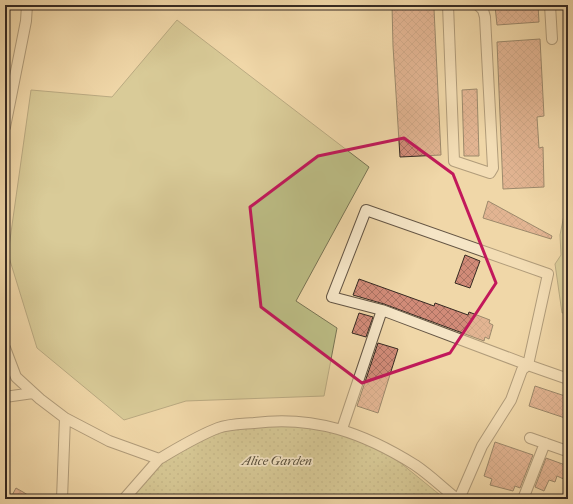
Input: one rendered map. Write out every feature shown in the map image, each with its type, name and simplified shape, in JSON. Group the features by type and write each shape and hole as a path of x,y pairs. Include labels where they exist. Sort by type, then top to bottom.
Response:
{"street":[{"path":"5,127 26,20 27,5"},
{"path":"448,5 454,161 490,173 493,168 484,17 483,10 478,5"},
{"path":"550,5 552,39"},
{"path":"124,499 159,459 186,443 220,427 278,420 342,429 371,439 416,466 458,499 482,446 511,400 522,370 528,365 548,274 366,210 332,297 382,310 528,365 568,379"},
{"path":"342,429 382,310"},
{"path":"5,348 16,377 65,418 109,441 159,459"},
{"path":"5,397 34,393"},
{"path":"62,499 65,418"},
{"path":"530,438 564,450"},
{"path":"523,499 545,443"}],"highlighted area":[{"path":"404,138 453,174 496,283 450,353 362,383 261,307 250,207 318,156"}],"green space":[{"path":"177,20 369,167 296,301 337,328 324,396 186,401 124,420 37,348 8,254 31,90 112,97"},
{"path":"568,208 568,312 562,313 555,264 561,255 560,235 564,215"},
{"name":"Alice Garden","path":"278,420 371,439 445,499 124,499 159,459 219,427"}],"building":[{"path":"392,5 430,5 430,9 434,9 441,155 400,157"},
{"path":"538,5 539,22 497,25 495,6"},
{"path":"540,39 544,116 537,117 539,148 543,147 544,187 503,189 497,42"},
{"path":"477,89 479,156 464,156 462,90"},
{"path":"488,201 552,236 551,239 483,218"},
{"path":"465,255 480,261 470,288 455,283"},
{"path":"359,279 434,306 435,303 468,315 469,312 490,320 489,323 493,325 489,339 485,337 484,341 384,304 353,295"},
{"path":"359,313 373,317 366,337 352,333"},
{"path":"378,343 398,349 378,413 357,406"},
{"path":"535,386 568,397 568,419 529,406"},
{"path":"495,442 533,455 520,488 515,486 513,491 490,485 492,479 484,476"},
{"path":"546,458 568,466 568,481 557,476 555,482 549,480 544,491 535,487"},
{"path":"16,488 23,492 34,499 10,499"}]}
